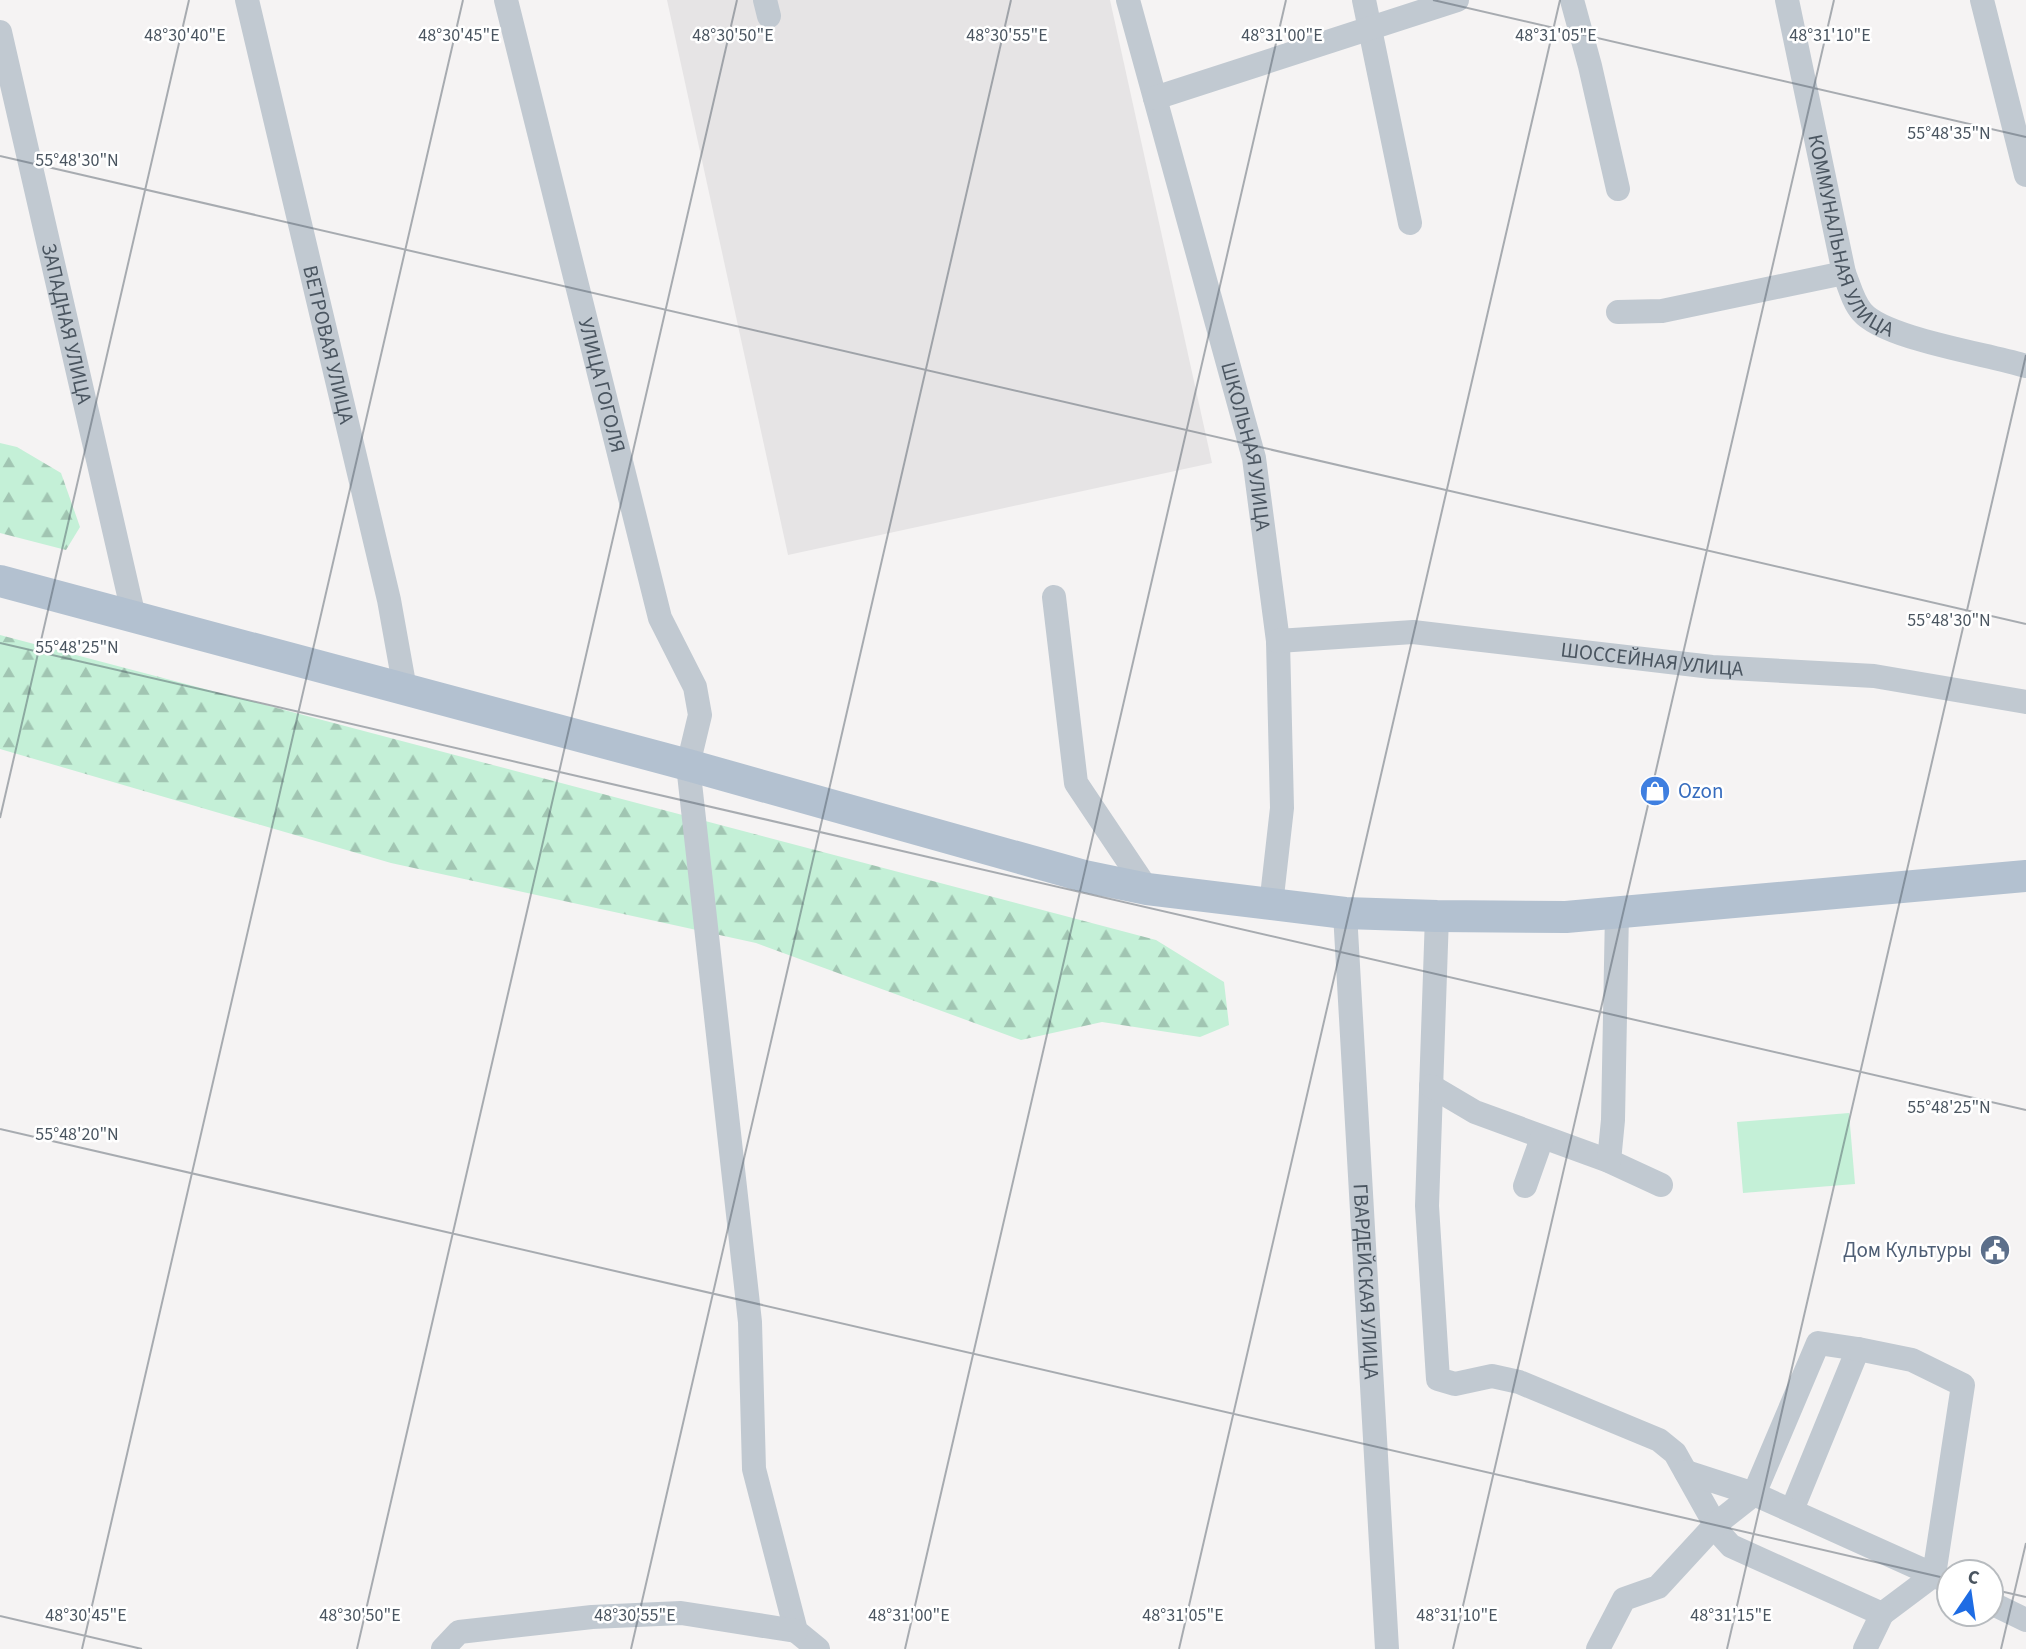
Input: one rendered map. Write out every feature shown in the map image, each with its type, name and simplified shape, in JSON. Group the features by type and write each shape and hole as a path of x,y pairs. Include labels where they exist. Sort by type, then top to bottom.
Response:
{"main road":[{"path":"0,581 688,765 1084,876 1147,889 1345,913 1566,917 2026,876"}],"street":[{"name":"ВЕТРОВАЯ УЛИЦА","path":"247,0 389,600 405,689"},
{"name":"УЛИЦА ГОГОЛЯ","path":"506,0 660,618 695,687 700,715 688,765 750,1322 754,1469 796,1631"},
{"name":"ШКОЛЬНАЯ УЛИЦА","path":"1128,0 1254,458 1279,641 1282,808 1271,905"},
{"path":"1364,0 1410,223"},
{"path":"1155,98 1457,0"},
{"path":"1572,0 1618,189"},
{"name":"КОММУНАЛЬНАЯ УЛИЦА","path":"1787,0 1844,273 1860,310 1872,321 1907,336 2026,366"},
{"path":"1982,0 2026,175"},
{"name":"ЗАПАДНАЯ УЛИЦА","path":"0,32 134,617"},
{"path":"1618,312 1662,311 1844,273"},
{"path":"1054,597 1076,783 1147,889"},
{"name":"ШОССЕЙНАЯ УЛИЦА","path":"1279,641 1413,632 1712,667 1874,676 2026,702"},
{"path":"1609,1161 1614,1120 1617,912"},
{"name":"ГВАРДЕЙСКАЯ УЛИЦА","path":"1345,913 1387,1649"},
{"path":"1437,916 1427,1206 1438,1379 1455,1384 1492,1376 1520,1382 1660,1440 1675,1453 1721,1535 1731,1546 1882,1614"},
{"path":"1431,1086 1475,1112 1609,1161 1661,1185"},
{"path":"1525,1186 1542,1138"},
{"path":"1598,1649 1624,1599 1658,1587 1716,1524 1754,1494 1818,1343 1912,1360 1963,1385 1943,1558"},
{"path":"1791,1510 1858,1349"},
{"path":"1686,1472 1754,1494 1935,1576"},
{"path":"1865,1649 1882,1614 1935,1583"},
{"path":"2005,1610 2026,1620"},
{"path":"443,1649 459,1632 592,1617 681,1613 796,1631 818,1649"}],"shaded area":[{"path":"667,0 1110,0 1212,463 788,555"}],"green space":[{"path":"0,443 17,447 61,473 80,527 66,550 0,533"},
{"path":"0,635 1156,940 1224,982 1229,1025 1200,1037 1102,1022 1021,1040 756,943 391,863 0,749"},
{"path":"1849,1113 1855,1184 1743,1193 1737,1122"}],"place":[{"name":"Ozon","path":"1655,791"},
{"name":"Дом Культуры","path":"1995,1250"}]}
